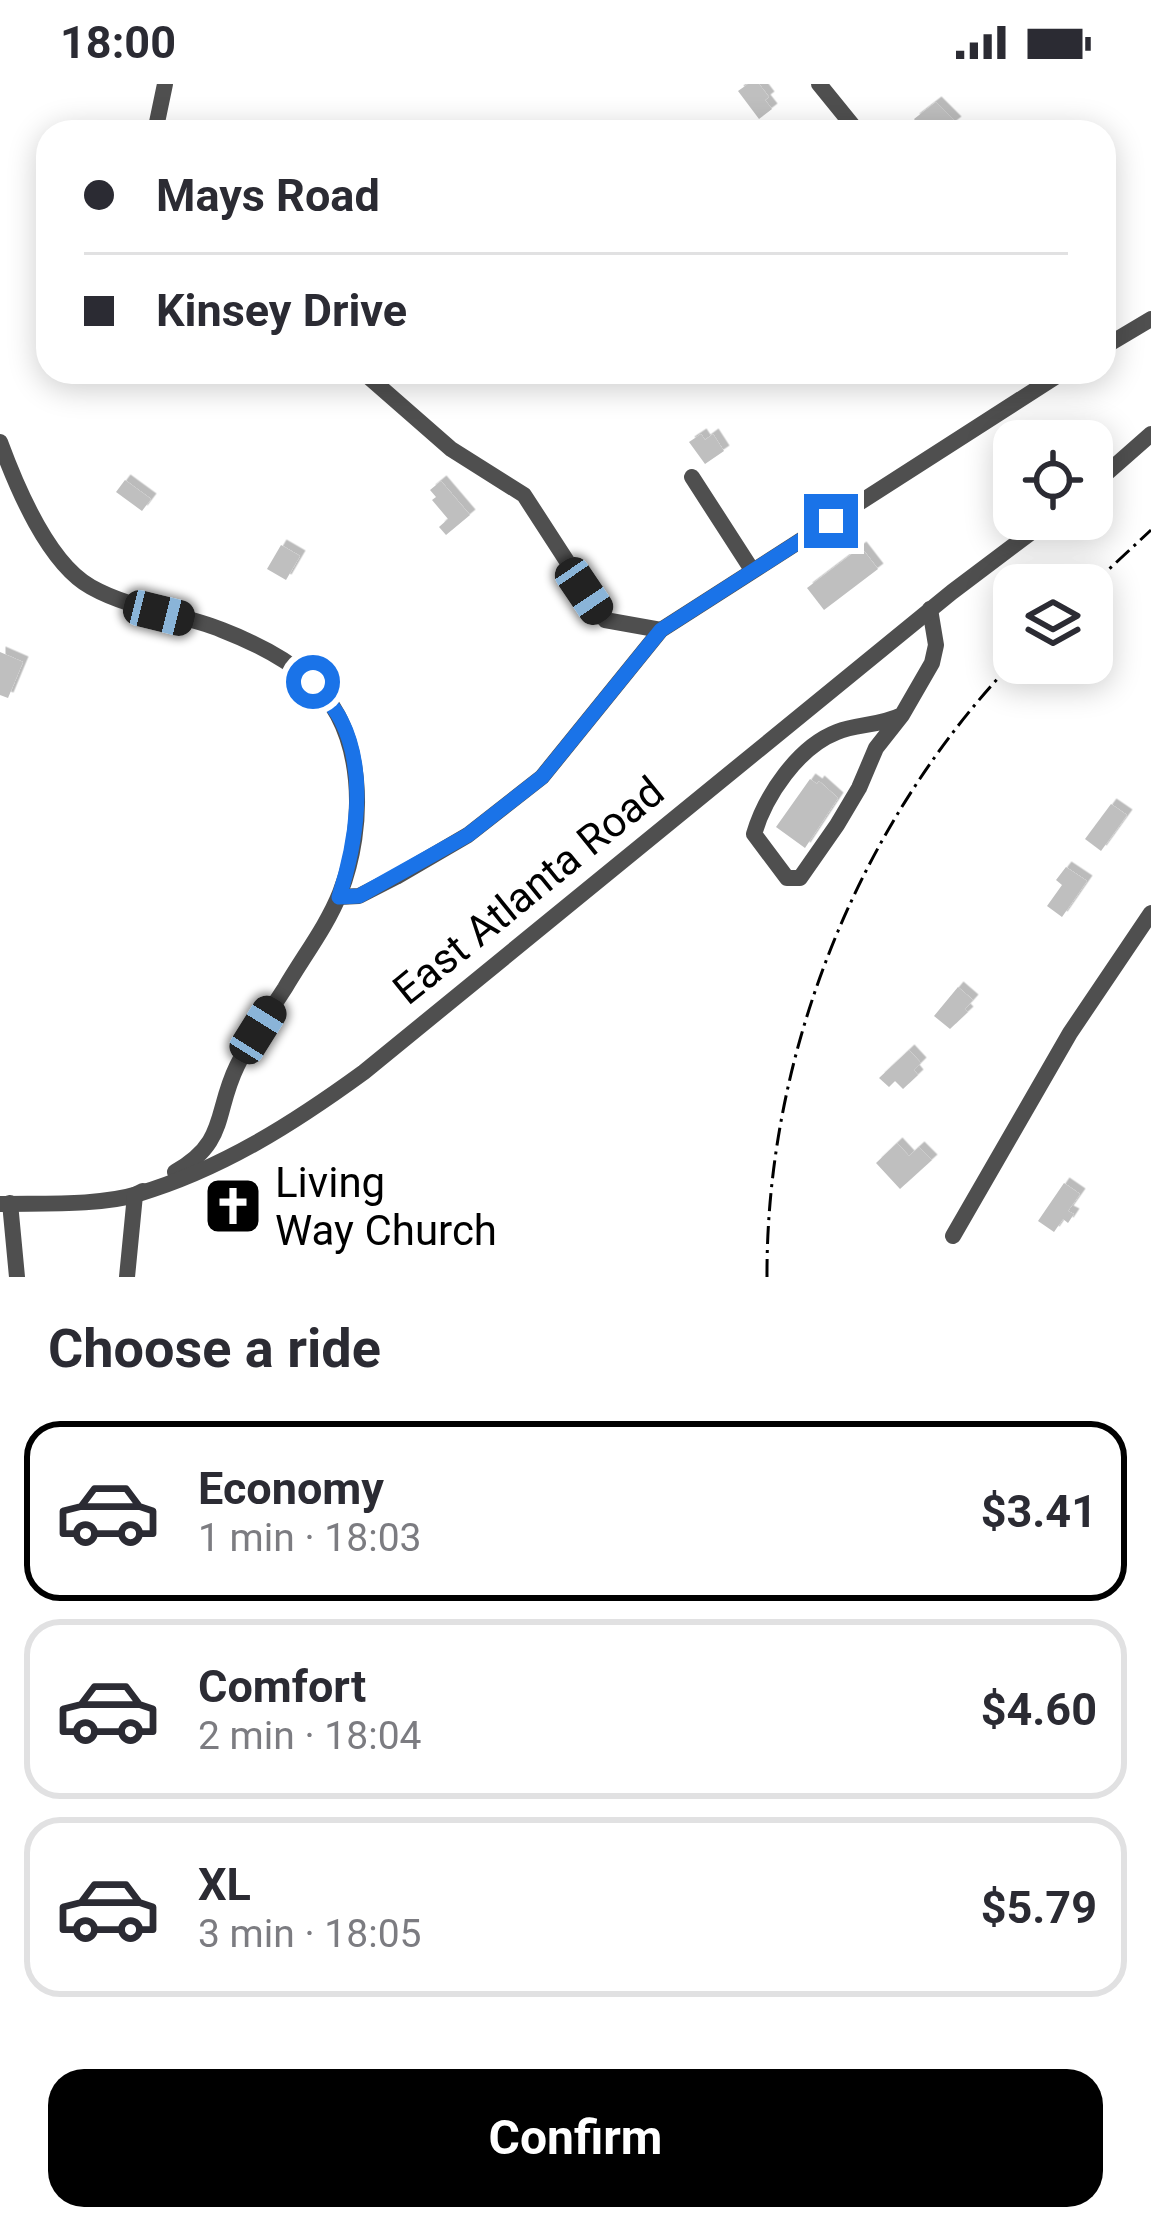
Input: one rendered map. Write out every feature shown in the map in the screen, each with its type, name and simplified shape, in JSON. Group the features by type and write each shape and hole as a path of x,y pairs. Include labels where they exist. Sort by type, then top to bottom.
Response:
{"street":[{"path":"158,120 165,84"},
{"path":"819,84 848,120"},
{"path":"1116,340 1151,319"},
{"path":"378,384 452,449 524,495 605,620 661,630"},
{"path":"339,897 359,896 397,877 468,835 542,777 661,630 1045,384"},
{"path":"1113,467 1151,434"},
{"path":"0,442 51,549 91,587 159,613 219,628 277,656 313,682 342,721 353,763 355,841 339,897 235,1068 210,1147 135,1196 127,1277"},
{"path":"692,477 752,570"},
{"name":"East Atlanta Road","path":"5,1203 135,1196 246,1151 301,1118 1021,540"},
{"path":"902,716 838,731 803,754 754,834 787,878 800,878 813,862 860,788 876,748 902,716 932,663 931,609"},
{"path":"863,728 876,748"},
{"path":"953,1236 1060,1050 1151,913"},
{"path":"5,1203 17,1277"}],"building":[{"path":"759,84 769,97 765,100 772,109 759,119 738,91"},
{"path":"936,102 954,120 915,120"},
{"path":"701,434 705,440 713,434 724,451 705,464 689,442"},
{"path":"125,480 151,499 142,511 116,492"},
{"path":"441,481 470,515 446,535 439,527 448,519 430,490"},
{"path":"281,545 300,556 286,580 267,569"},
{"path":"861,547 878,569 824,610 807,588"},
{"path":"0,652 23,662 8,698 0,695"},
{"path":"810,779 838,798 805,848 776,827"},
{"path":"1111,804 1127,815 1101,851 1085,839"},
{"path":"1066,867 1087,881 1062,917 1047,906 1062,885 1056,880"},
{"path":"958,987 973,1000 950,1029 934,1016"},
{"path":"909,1050 921,1063 914,1070 918,1075 903,1089 895,1081 889,1087 879,1078"},
{"path":"897,1143 909,1156 919,1147 932,1160 900,1189 876,1163"},
{"path":"1064,1183 1080,1194 1068,1211 1074,1214 1068,1223 1063,1219 1054,1232 1038,1221"}],"railway":[{"path":"1113,565 1151,530"},
{"path":"767,1277 771,1193 783,1109 804,1026 832,946 867,868 910,794 994,684"}],"place":[{"name":"Living Way Church","path":"233,1206"}],"route":[{"path":"313,682 342,721 353,763 355,841 339,897 359,896 468,835 542,777 661,630 831,521"}]}
